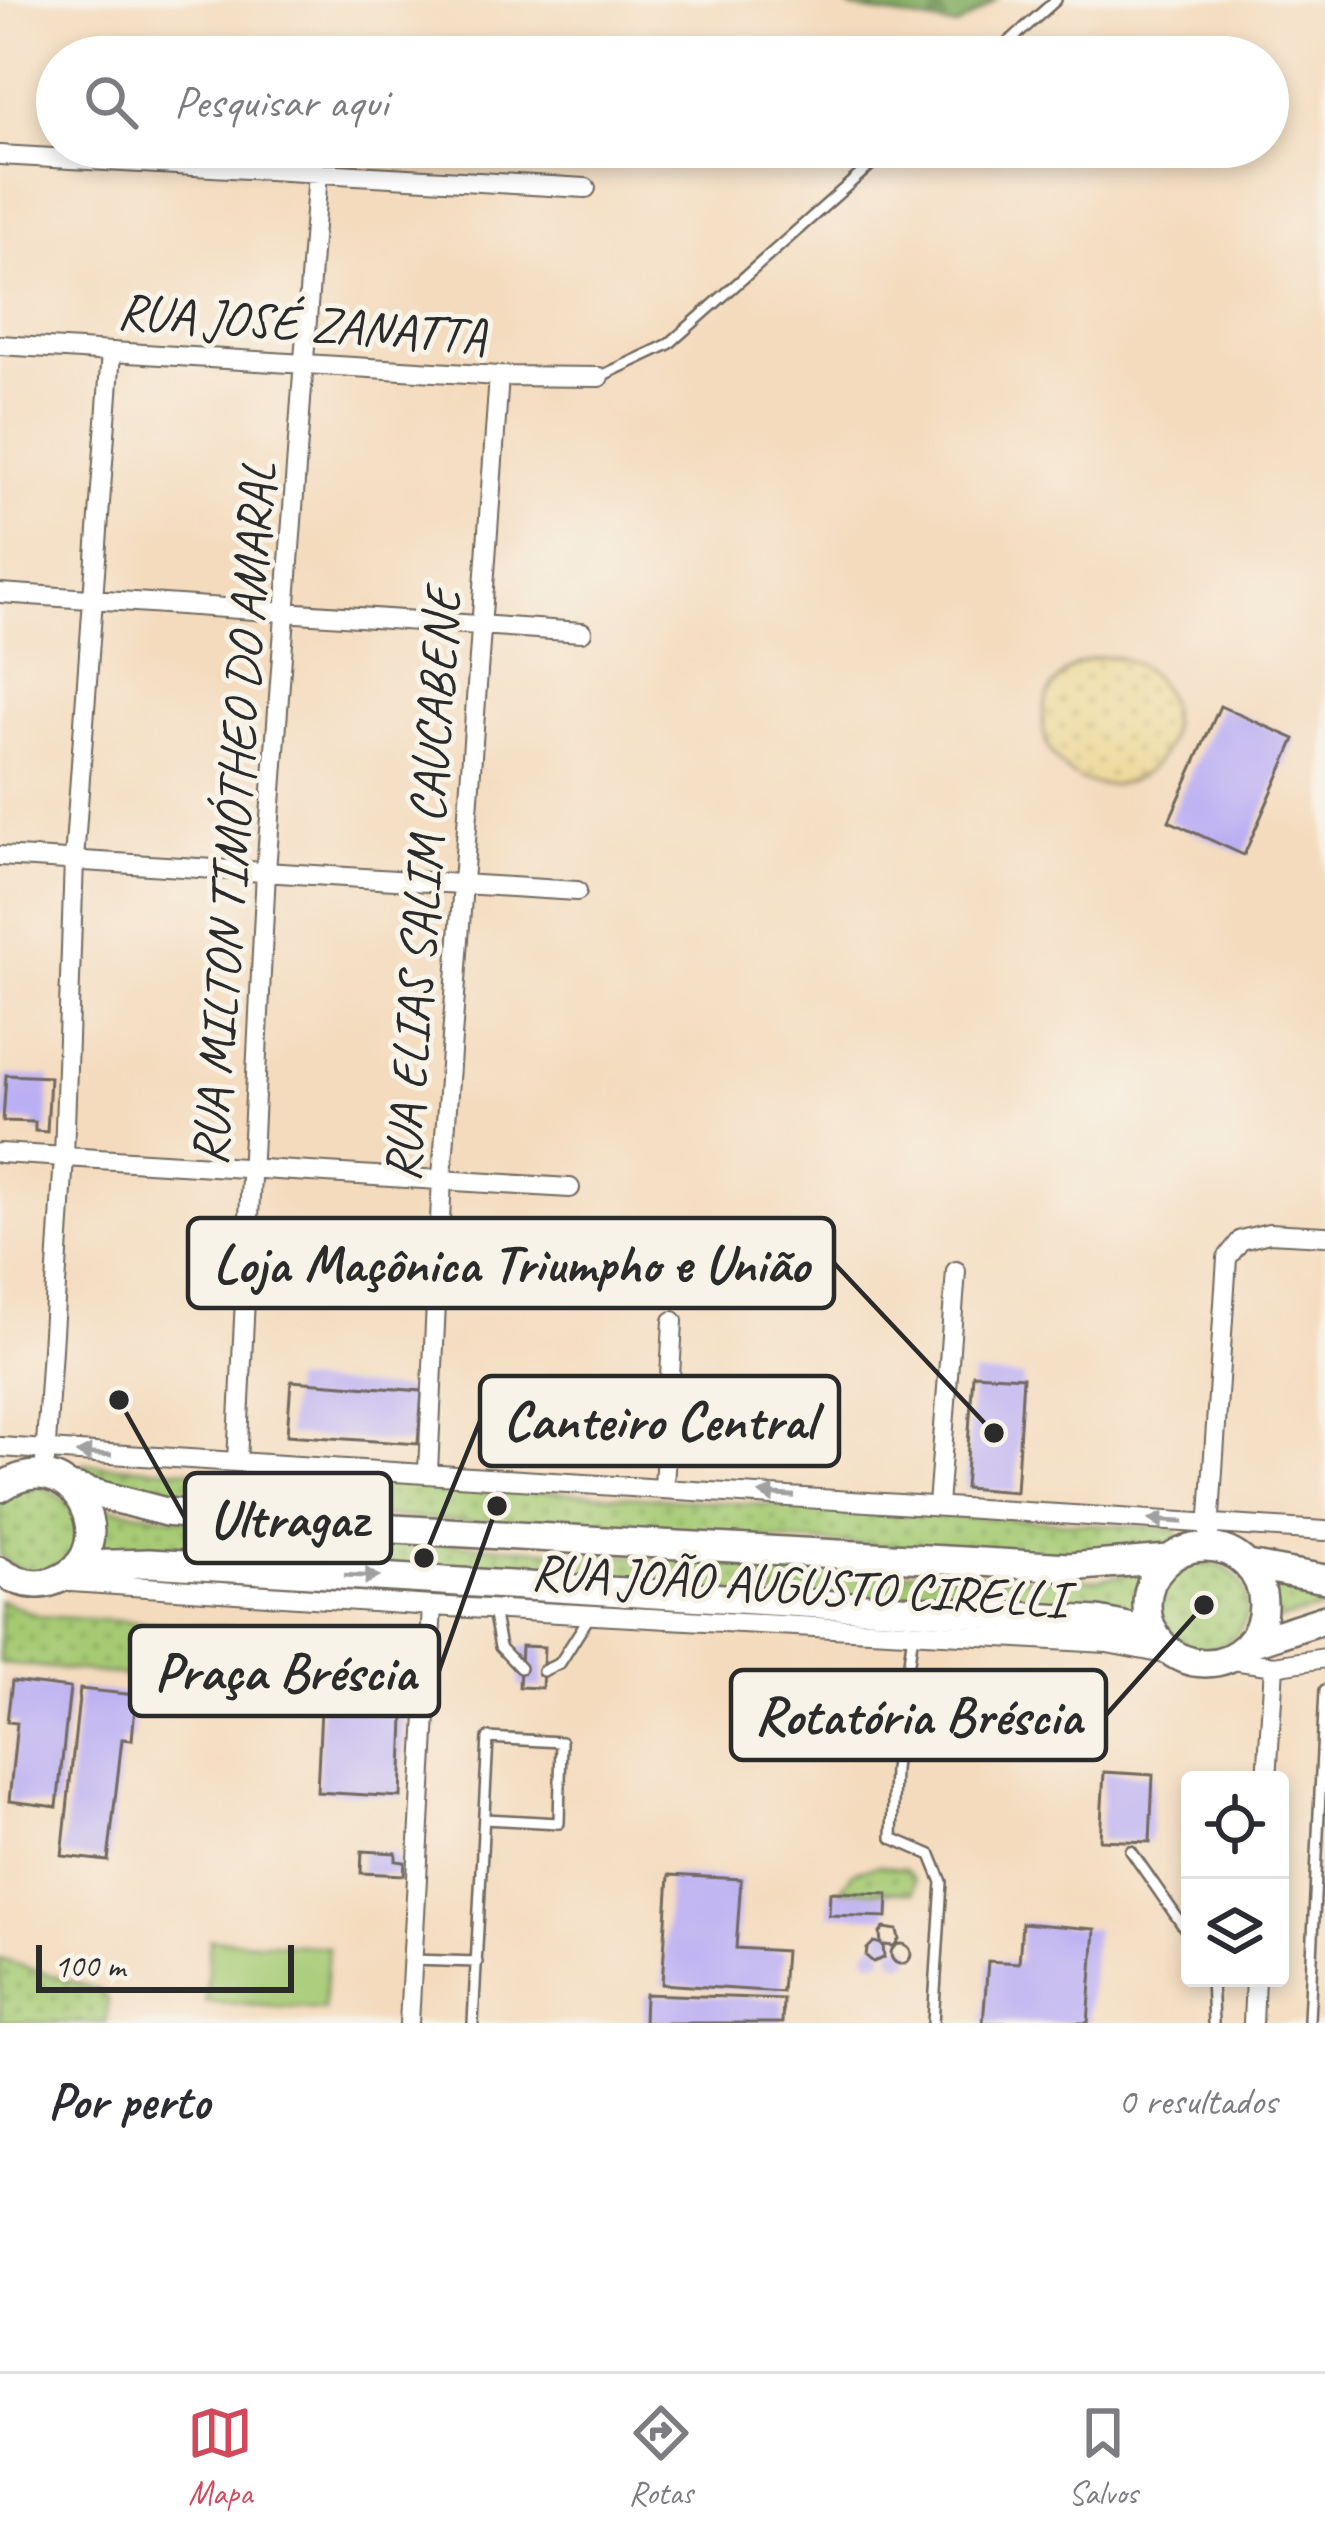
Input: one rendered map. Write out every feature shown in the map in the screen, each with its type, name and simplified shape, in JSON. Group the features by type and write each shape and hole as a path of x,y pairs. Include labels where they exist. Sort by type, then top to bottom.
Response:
{"main road":[{"path":"0,1488 44,1463 70,1487 89,1516 86,1550 67,1573"},
{"path":"70,1487 166,1512 252,1521 1047,1566 1169,1559"},
{"path":"1325,1579 1248,1565 1208,1535 1169,1559 1156,1574 1148,1613 1154,1632 1176,1657 1208,1663 1325,1619"},
{"path":"0,1570 20,1582 38,1585 67,1573 148,1563 1027,1616 1098,1621 1154,1632"},
{"path":"1237,1652 1263,1613 1263,1596 1248,1565"}],"street":[{"path":"0,155 36,157"},
{"path":"243,168 586,188"},
{"name":"RUA MILTON TIMÓTHEO DO AMARAL","path":"237,1462 266,871 318,172"},
{"name":"RUA JOSÉ ZANATTA","path":"0,345 499,376 599,377"},
{"path":"44,1463 64,1157 74,860 112,352"},
{"name":"RUA ELIAS SALIM CAUCABENE","path":"428,1472 442,1178 499,376"},
{"path":"0,593 582,632"},
{"path":"0,856 578,891"},
{"path":"0,1153 570,1188"},
{"path":"1208,1535 1227,1258 1240,1240 1270,1233 1325,1236"},
{"path":"938,1505 956,1271"},
{"path":"664,1488 673,1321"},
{"path":"0,1447 44,1463 237,1462 428,1472 938,1505 1208,1535 1325,1531"},
{"name":"RUA JOÃO AUGUSTO CIRELLI","path":"67,1573 432,1606 1107,1643 1176,1657"},
{"path":"409,2023 432,1606"},
{"path":"1237,1652 1274,1666 1325,1658"},
{"path":"1268,1771 1274,1666"},
{"path":"1253,2023 1255,1987"}],"lane":[{"path":"1016,36 1056,0"},
{"path":"599,377 669,344 867,168"},
{"path":"494,1610 500,1647 520,1669"},
{"path":"543,1671 560,1663 590,1615"},
{"path":"914,1634 894,1769 892,1838 931,1855 942,1882 933,2023"},
{"path":"1309,2020 1325,1690"},
{"path":"473,2023 488,1738 561,1742 559,1823 484,1819"},
{"path":"1131,1851 1181,1923"},
{"path":"412,1960 477,1962"},
{"path":"1211,1987 1213,2023"}],"green space":[{"path":"842,0 996,0 957,27 851,8"},
{"path":"83,1464 1176,1529 1179,1536 1170,1545 1085,1554 999,1553 251,1509 82,1478"},
{"path":"40,1484 76,1508 77,1552 39,1574 21,1570 0,1556 0,1504 11,1492"},
{"path":"98,1506 255,1531 822,1568 1097,1580 1144,1570 1146,1574 1135,1619 100,1554 105,1520"},
{"path":"1204,1563 1235,1575 1247,1606 1235,1637 1204,1649 1173,1637 1161,1606 1173,1575"},
{"path":"1272,1586 1325,1593 1325,1608 1271,1622"},
{"path":"0,1600 39,1616 231,1628 225,1685 0,1663"},
{"path":"879,1865 905,1869 914,1880 914,1892 840,1890 854,1871"},
{"path":"210,1939 328,1947 324,2010 206,2002"},
{"path":"0,1959 99,1990 108,1999 106,2023 0,2023"}],"sand":[{"path":"1107,657 1132,662 1153,675 1166,696 1171,721 1166,746 1153,767 1132,780 1107,785 1082,780 1061,767 1048,746 1043,721 1048,696 1061,675 1082,662"}],"building":[{"path":"1220,706 1295,739 1244,855 1169,821"},
{"path":"6,1075 50,1077 47,1132 35,1131 35,1122 3,1121"},
{"path":"973,1374 1023,1377 1016,1492 965,1488"},
{"path":"291,1381 422,1391 418,1444 287,1435"},
{"path":"521,1646 544,1647 542,1688 519,1687"},
{"path":"12,1681 70,1688 57,1807 9,1801 17,1723 7,1722"},
{"path":"322,1688 405,1692 401,1797 317,1792"},
{"path":"80,1689 136,1695 132,1740 122,1739 108,1861 62,1856"},
{"path":"1104,1772 1153,1775 1150,1842 1100,1840"},
{"path":"362,1851 396,1853 396,1861 405,1862 404,1875 361,1873"},
{"path":"669,1875 741,1879 736,1948 785,1951 782,1992 662,1984"},
{"path":"830,1892 888,1894 887,1917 829,1915"},
{"path":"1022,1923 1095,1929 1088,2023 983,2023 988,1961 1019,1963"},
{"path":"884,1928 897,1930 899,1939 894,1946 883,1945 884,1958 873,1962 866,1956 867,1949 874,1942 881,1944"},
{"path":"901,1944 911,1954 901,1964 891,1954"},
{"path":"645,1994 783,1999 782,2023 644,2023"}],"place":[{"name":"Ultragaz","path":"119,1400"},
{"name":"Loja Maçônica Triumpho e União","path":"994,1433"},
{"name":"Praça Bréscia","path":"497,1506"},
{"name":"Canteiro Central","path":"424,1558"},
{"name":"Rotatória Bréscia","path":"1204,1605"}]}
